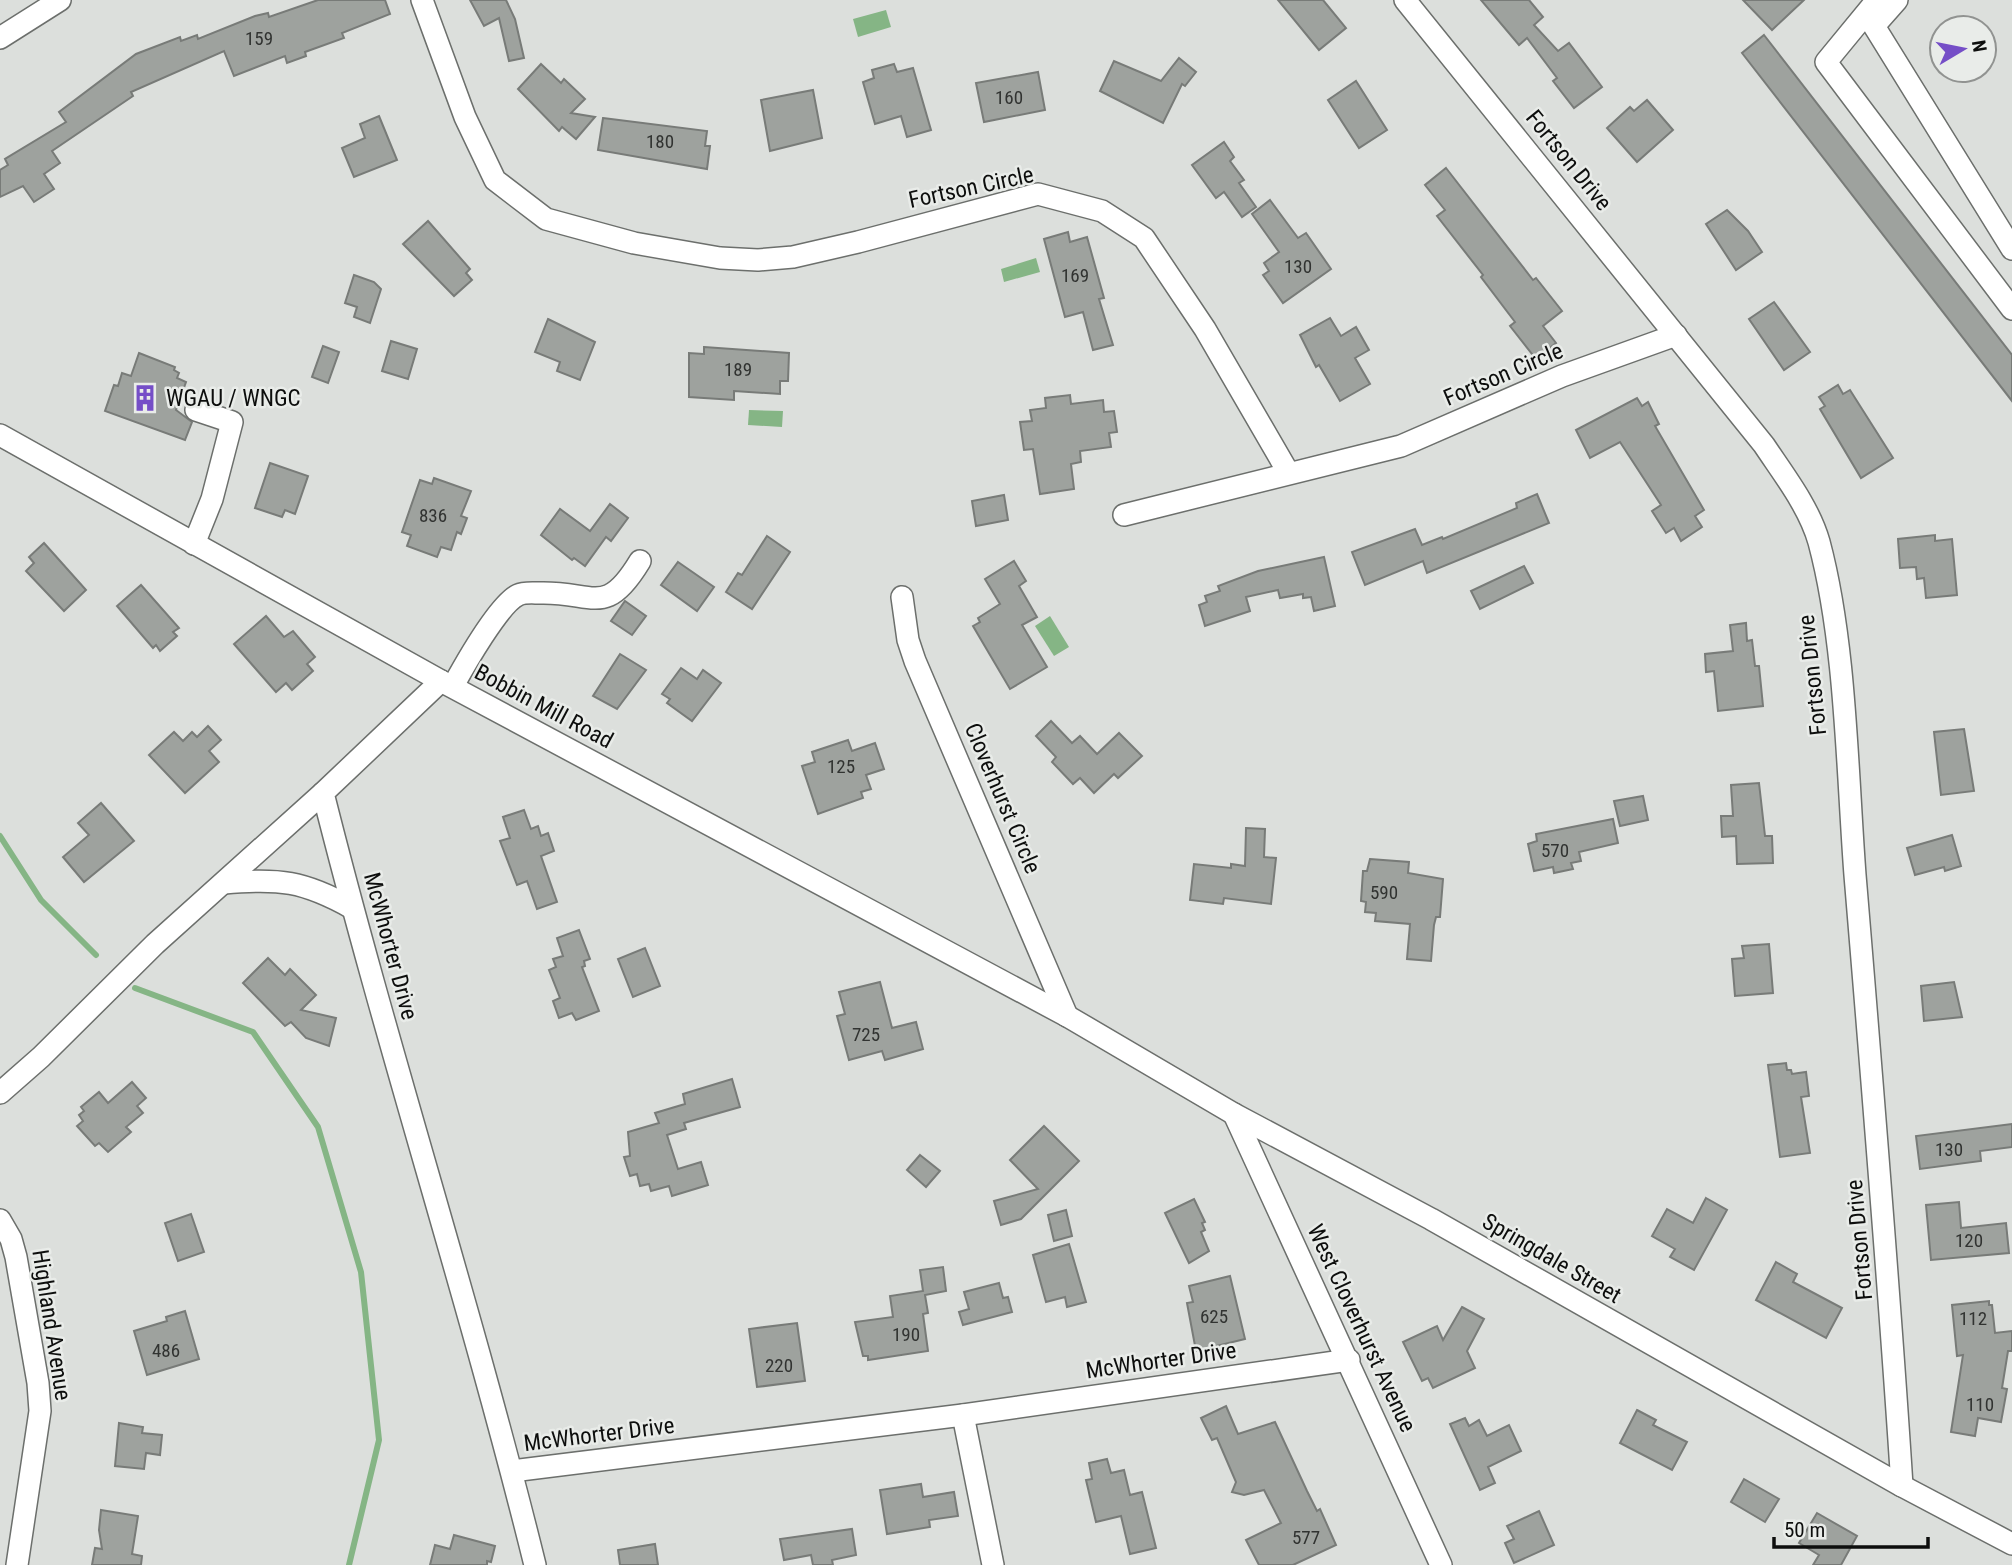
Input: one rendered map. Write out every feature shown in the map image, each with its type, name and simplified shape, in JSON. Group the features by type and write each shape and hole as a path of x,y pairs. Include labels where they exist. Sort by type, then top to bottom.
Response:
{"street":[{"path":"0,38 60,0"},
{"name":"Fortson Circle","path":"422,0 465,117 495,180 546,219 634,243 720,258 758,260 793,257 845,245 1038,194 1102,211 1144,238 1205,329 1288,472 1401,446 1562,376 1676,335"},
{"name":"Fortson Drive","path":"1405,0 1764,445 1798,497 1818,538 1828,583 1844,735 1889,1287 1902,1486"},
{"path":"1897,0 1872,13 1826,62 2012,309"},
{"path":"1872,13 2012,249"},
{"path":"194,544 212,499 232,422 195,410"},
{"name":"Bobbin Mill Road","path":"0,435 447,683 1067,1016"},
{"path":"1124,515 1288,472"},
{"path":"0,1093 41,1057 155,944 447,683 508,601 521,593 593,599 612,596 626,584 640,561"},
{"name":"Cloverhurst Circle","path":"902,597 908,640 915,661 1067,1016"},
{"name":"McWhorter Drive","path":"323,793 352,908 512,1471 963,1415 1349,1360"},
{"path":"224,883 267,880 318,889 352,908"},
{"name":"Springdale Street","path":"1067,1016 1234,1114 1431,1219 1902,1486 2012,1544"},
{"name":"West Cloverhurst Avenue","path":"1234,1114 1441,1565"},
{"name":"Highland Avenue","path":"0,1220 11,1239 16,1258 40,1401 17,1565"},
{"path":"963,1415 993,1565"},
{"path":"512,1471 535,1565"}],"shaded area":[{"path":"886,10 891,27 858,37 853,19"},
{"path":"1036,258 1040,272 1004,282 1001,269"},
{"path":"749,410 783,411 782,427 748,425"},
{"path":"1050,616 1069,647 1054,656 1035,626"}],"building":[{"path":"318,0 385,0 390,14 342,33 344,38 305,52 306,56 287,63 285,56 234,76 224,51 131,92 133,96 52,151 60,163 44,174 54,189 34,202 23,186 0,197 0,170 8,165 5,159 66,122 59,112 136,54 180,37 181,41 197,35 198,39 255,16 268,13 269,17"},
{"path":"470,0 506,0 515,19 524,58 509,61 499,18 484,26"},
{"path":"1278,0 1323,0 1346,28 1319,50"},
{"path":"1481,0 1529,0 1543,17 1534,25 1558,51 1569,43 1602,87 1574,108 1553,81 1557,78 1527,38 1519,45"},
{"path":"1743,0 1804,0 1772,30"},
{"path":"1764,35 2012,355 2012,401 1742,53"},
{"path":"1179,58 1196,72 1185,86 1182,84 1163,123 1100,91 1114,61 1161,81"},
{"path":"541,64 561,83 564,79 585,99 571,113 595,117 576,139 562,127 559,131 518,89"},
{"path":"894,64 897,72 913,68 931,130 907,137 901,116 875,124 863,82 874,78 872,70"},
{"path":"1038,72 1045,110 984,122 976,83"},
{"path":"1356,81 1387,130 1359,148 1328,100"},
{"path":"813,90 822,138 770,151 761,100"},
{"path":"1647,100 1673,130 1637,162 1607,128 1630,107 1634,111"},
{"path":"379,116 397,160 354,177 342,148 365,138 360,124"},
{"path":"603,118 707,131 705,146 710,146 707,169 598,150"},
{"path":"1224,142 1234,157 1230,161 1244,180 1239,183 1256,207 1242,217 1224,192 1216,198 1192,165"},
{"path":"1446,168 1533,280 1536,278 1562,311 1543,326 1556,343 1536,359 1510,326 1515,322 1481,277 1483,275 1437,216 1445,210 1425,185"},
{"path":"1270,200 1298,238 1306,233 1331,269 1283,303 1263,275 1269,271 1264,263 1279,252 1252,214"},
{"path":"1727,210 1748,231 1762,252 1736,270 1706,224"},
{"path":"428,221 470,269 466,273 472,280 454,296 403,244"},
{"path":"1068,232 1070,242 1087,237 1104,298 1099,299 1113,345 1093,350 1083,312 1065,317 1044,239"},
{"path":"354,275 374,282 381,289 370,323 354,317 357,307 345,303"},
{"path":"1774,302 1810,352 1784,370 1749,319"},
{"path":"1330,318 1341,336 1356,327 1369,350 1355,358 1370,384 1340,401 1319,365 1316,367 1300,335"},
{"path":"548,319 595,342 580,380 557,371 560,362 535,352"},
{"path":"391,341 417,349 408,379 382,371"},
{"path":"323,346 339,352 328,383 312,377"},
{"path":"704,347 789,353 788,381 780,381 780,394 734,391 734,400 689,397 689,353 704,354"},
{"name":"WGAU / WNGC","path":"139,353 175,367 174,370 179,373 177,378 186,382 176,410 192,422 185,440 105,411 114,385 118,386 122,373 131,376"},
{"path":"1838,385 1843,394 1850,390 1893,458 1861,478 1820,409 1825,406 1819,397"},
{"path":"1070,395 1071,404 1103,400 1104,412 1114,411 1117,432 1109,433 1111,447 1080,451 1081,462 1071,464 1074,489 1040,494 1033,449 1024,450 1020,422 1032,421 1030,410 1046,408 1045,398"},
{"path":"1637,398 1642,406 1648,402 1659,424 1655,426 1704,510 1695,516 1702,527 1681,541 1674,528 1666,533 1652,511 1661,505 1620,442 1590,458 1576,430"},
{"path":"270,463 308,476 295,514 285,510 282,517 255,508"},
{"path":"434,478 471,491 461,516 467,518 461,534 457,532 451,550 441,547 437,557 407,546 411,535 402,532 420,480 432,484"},
{"path":"1537,494 1549,523 1427,573 1423,561 1365,585 1352,552 1415,529 1422,545 1442,537 1443,539 1517,508 1516,503"},
{"path":"1004,495 1008,520 976,526 972,501"},
{"path":"610,504 628,518 611,541 606,537 585,566 574,558 572,560 541,535 560,509 590,531"},
{"path":"1935,535 1935,541 1952,539 1957,595 1926,598 1924,578 1917,579 1916,567 1900,568 1898,539"},
{"path":"767,536 790,552 752,609 726,592 738,573 742,575"},
{"path":"44,543 86,590 64,611 26,571 34,563 29,557"},
{"path":"1324,557 1335,606 1314,611 1311,597 1303,598 1303,594 1280,598 1278,590 1246,597 1250,611 1205,626 1199,605 1207,602 1205,596 1220,591 1218,586 1258,571"},
{"path":"1014,561 1026,581 1019,586 1037,617 1022,625 1047,667 1010,689 973,626 980,622 978,618 1000,604 985,579"},
{"path":"678,562 714,587 697,611 661,585"},
{"path":"1524,566 1533,583 1480,609 1471,591"},
{"path":"141,585 179,628 173,632 177,636 160,651 156,645 153,648 117,606"},
{"path":"625,601 646,616 632,635 611,621"},
{"path":"266,616 284,637 293,631 315,657 307,664 313,671 292,690 286,683 276,692 234,644"},
{"path":"1746,623 1747,641 1752,640 1755,666 1759,666 1763,706 1718,711 1714,671 1706,672 1705,654 1733,651 1730,625"},
{"path":"620,654 646,670 617,709 593,696"},
{"path":"681,668 697,679 703,670 721,683 692,721 667,703 670,699 662,694"},
{"path":"1051,721 1072,743 1080,736 1097,754 1119,733 1142,756 1118,778 1114,774 1094,793 1080,778 1073,784 1052,762 1056,757 1036,736"},
{"path":"208,726 221,740 209,751 219,762 185,793 149,755 174,732 183,741 192,732 197,737"},
{"path":"1964,729 1974,791 1941,795 1934,732"},
{"path":"848,740 852,751 875,743 884,769 866,775 871,789 861,792 863,798 818,814 802,766 815,762 812,752"},
{"path":"1759,783 1765,836 1772,836 1773,863 1737,864 1736,836 1722,837 1721,816 1733,816 1731,785"},
{"path":"1643,796 1648,820 1620,826 1614,801"},
{"path":"101,803 134,841 84,882 63,857 89,835 78,823"},
{"path":"524,810 531,829 538,826 541,836 548,833 554,851 541,856 557,902 537,909 527,881 517,885 500,841 510,838 503,817"},
{"path":"1613,819 1618,843 1579,852 1581,861 1571,863 1573,869 1554,873 1553,867 1534,871 1528,844 1537,841 1536,834"},
{"path":"1246,828 1265,829 1264,857 1276,858 1271,904 1224,898 1223,904 1190,900 1194,864 1231,868 1231,864 1245,866"},
{"path":"1952,835 1961,866 1945,871 1944,867 1915,875 1907,848"},
{"path":"1370,859 1409,862 1408,873 1443,879 1440,917 1436,917 1434,925 1431,961 1407,959 1410,924 1375,921 1376,913 1365,912 1366,902 1361,901 1363,871 1367,871"},
{"path":"579,930 590,959 584,961 585,966 582,967 599,1011 576,1020 572,1013 559,1018 553,1001 560,998 549,970 556,967 553,959 563,956 557,938"},
{"path":"1769,944 1773,993 1735,996 1732,959 1744,958 1742,946"},
{"path":"645,948 660,986 633,997 618,959"},
{"path":"268,958 285,975 290,969 316,995 301,1010 336,1018 329,1046 306,1038 291,1022 285,1026 243,983"},
{"path":"880,982 892,1028 916,1022 923,1049 885,1060 882,1051 849,1060 837,1016 845,1014 839,992"},
{"path":"1954,982 1962,1017 1924,1021 1921,986"},
{"path":"1786,1063 1787,1070 1791,1070 1792,1074 1806,1072 1809,1096 1801,1097 1810,1153 1780,1157 1768,1065"},
{"path":"732,1079 740,1107 684,1123 686,1129 667,1135 678,1169 701,1162 708,1185 672,1196 669,1186 651,1191 649,1184 640,1186 637,1174 630,1176 624,1157 630,1156 628,1132 659,1123 655,1113 685,1104 683,1094"},
{"path":"132,1082 146,1098 137,1106 143,1113 126,1127 131,1132 108,1152 99,1143 95,1146 77,1126 83,1121 79,1115 84,1111 81,1107 99,1092 108,1103"},
{"path":"2012,1124 2012,1147 1980,1151 1981,1161 1920,1169 1916,1136"},
{"path":"1044,1126 1079,1161 1021,1219 1001,1225 994,1201 1038,1189 1010,1160"},
{"path":"920,1155 940,1171 926,1187 907,1170"},
{"path":"1706,1198 1727,1210 1694,1270 1670,1257 1675,1249 1652,1236 1667,1209 1693,1223"},
{"path":"1194,1199 1205,1222 1202,1223 1205,1230 1201,1232 1209,1251 1189,1263 1165,1213"},
{"path":"1959,1202 1961,1228 2006,1223 2009,1253 1931,1260 1926,1205"},
{"path":"1066,1210 1072,1236 1054,1241 1048,1215"},
{"path":"191,1214 204,1252 178,1261 165,1223"},
{"path":"1069,1244 1086,1302 1067,1307 1065,1297 1046,1302 1033,1255"},
{"path":"1776,1262 1797,1274 1793,1282 1842,1308 1826,1338 1756,1300"},
{"path":"943,1267 946,1291 925,1295 928,1313 923,1314 928,1351 868,1360 868,1356 863,1356 855,1322 893,1317 890,1296 923,1291 920,1270"},
{"path":"1230,1276 1245,1339 1196,1351 1187,1303 1193,1302 1189,1286"},
{"path":"999,1283 1003,1298 1008,1297 1012,1312 963,1325 959,1312 969,1309 964,1292"},
{"path":"1989,1301 1989,1305 1992,1305 1995,1333 2012,1331 2012,1351 2008,1351 2002,1388 2007,1389 2001,1422 1978,1418 1975,1436 1951,1432 1963,1355 1957,1356 1952,1305"},
{"path":"1462,1307 1484,1319 1467,1351 1475,1368 1433,1388 1428,1378 1422,1381 1403,1342 1437,1326 1443,1340"},
{"path":"185,1311 199,1359 147,1375 134,1331 167,1321 166,1317"},
{"path":"797,1323 805,1381 757,1387 749,1329"},
{"path":"1226,1406 1238,1434 1275,1422 1336,1545 1293,1565 1259,1565 1246,1540 1281,1523 1264,1490 1244,1495 1232,1492 1236,1482 1217,1438 1212,1440 1201,1418"},
{"path":"1637,1410 1656,1420 1653,1425 1687,1442 1672,1470 1620,1443"},
{"path":"1465,1418 1469,1426 1479,1420 1487,1436 1509,1425 1521,1451 1488,1467 1495,1483 1480,1490 1450,1424"},
{"path":"119,1423 143,1427 142,1433 162,1435 160,1455 146,1453 144,1469 115,1466"},
{"path":"1107,1459 1111,1473 1124,1470 1130,1495 1142,1492 1156,1548 1130,1554 1121,1516 1096,1522 1086,1480 1092,1479 1089,1463"},
{"path":"1744,1479 1779,1499 1765,1522 1731,1502"},
{"path":"921,1484 923,1497 954,1492 958,1516 929,1520 930,1527 887,1534 880,1490"},
{"path":"101,1510 138,1516 132,1554 142,1556 141,1565 92,1565 95,1548 102,1549 99,1530"},
{"path":"1539,1511 1554,1545 1514,1563 1505,1543 1514,1539 1507,1526"},
{"path":"1817,1513 1857,1536 1841,1565 1813,1565 1819,1555 1799,1543"},
{"path":"852,1529 856,1555 832,1560 833,1565 813,1565 811,1555 784,1560 780,1539"},
{"path":"454,1535 495,1546 491,1562 487,1561 487,1565 430,1565 435,1545 450,1549"},
{"path":"655,1544 658,1565 620,1565 618,1550"}],"waterway":[{"path":"0,836 41,900 96,955"},
{"path":"135,988 253,1032 318,1127 361,1272 379,1440 349,1565"}],"place":[{"name":"WGAU / WNGC","path":"145,398"}]}
